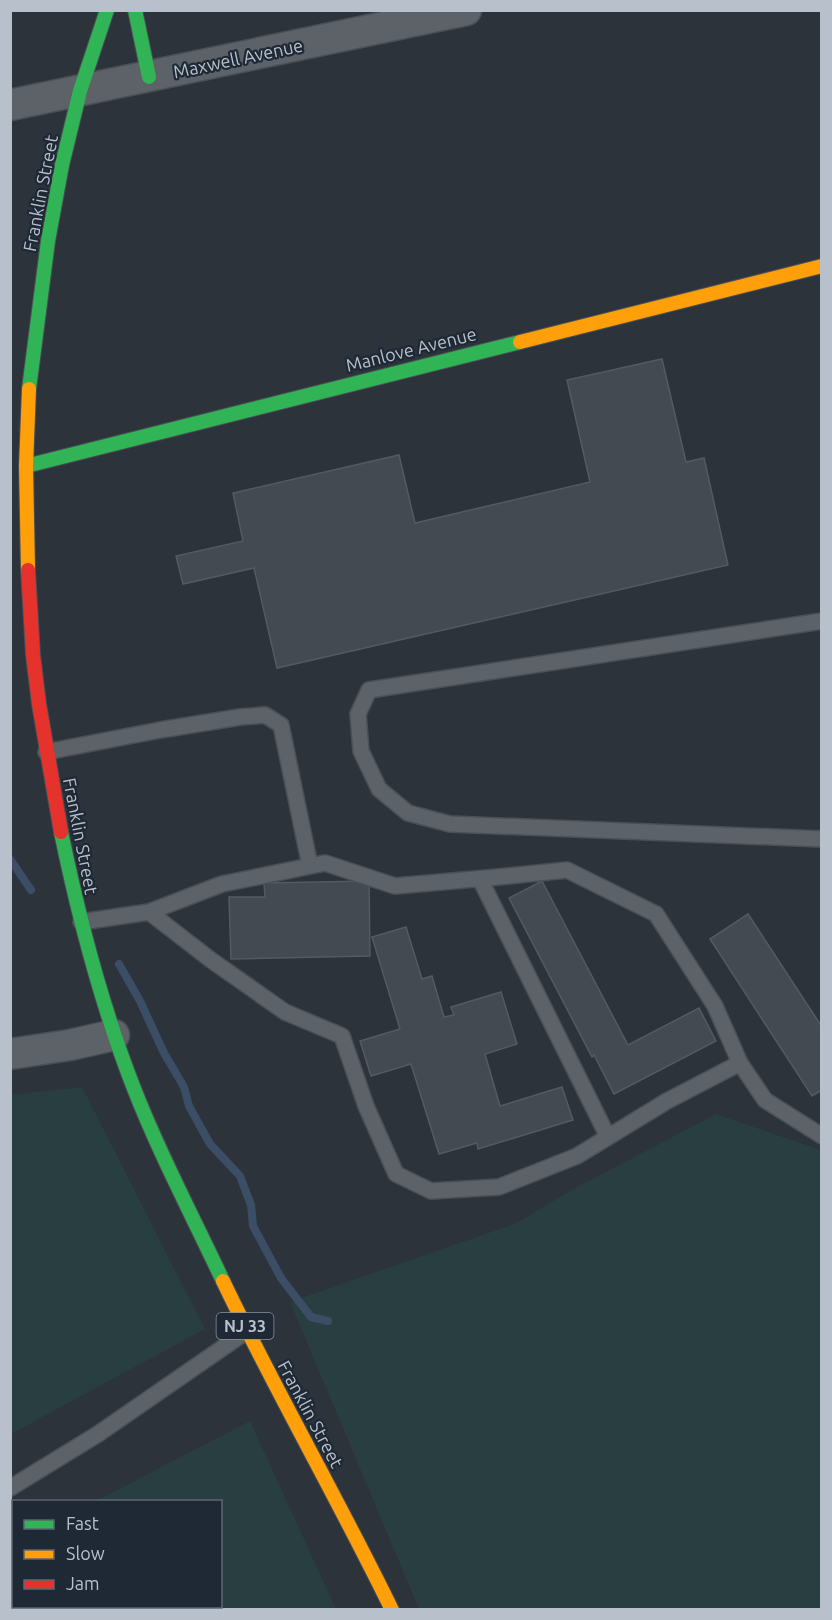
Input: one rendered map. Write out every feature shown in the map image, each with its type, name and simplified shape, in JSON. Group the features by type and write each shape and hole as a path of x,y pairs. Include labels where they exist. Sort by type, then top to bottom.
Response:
{"main road":[{"name":"Franklin Street","path":"107,10 80,91 62,165 48,241 29,393 26,466 27,551 33,655 46,752 62,841 81,922 114,1035 134,1089 247,1331 392,1610"},
{"path":"135,10 149,77"},
{"name":"Manlove Avenue","path":"26,466 822,266"}],"street":[{"name":"Maxwell Avenue","path":"10,105 466,10"},
{"path":"10,1054 70,1045 114,1035"}],"lane":[{"name":"Manlove Avenue","path":"10,471 26,466"},
{"path":"822,621 369,690 358,714 361,751 380,789 408,813 450,824 822,839"},
{"path":"46,752 183,726 240,717 265,716 281,725 310,866"},
{"path":"81,922 148,912 222,884 325,863 395,886 567,870 656,914 715,1006 740,1063 765,1100 822,1136"},
{"path":"480,879 608,1137"},
{"path":"148,912 285,1012 342,1036 366,1106 396,1174 431,1191 499,1187 578,1156 667,1101 740,1063"},
{"path":"10,1488 98,1434 247,1331"}],"green space":[{"path":"82,1087 205,1329 11,1434 11,1095"},
{"path":"716,1114 821,1150 821,1609 419,1609 290,1302 517,1223 568,1192"},
{"path":"250,1421 336,1609 53,1609 222,1608 222,1500 98,1500"}],"building":[{"path":"662,359 686,462 704,458 728,565 277,668 254,568 183,584 176,556 243,541 233,493 399,455 415,523 590,482 567,380"},
{"path":"369,881 370,956 231,959 229,897 265,897 264,883"},
{"path":"542,881 628,1045 699,1008 716,1041 614,1094 594,1055 592,1057 509,898"},
{"path":"748,914 822,1027 822,1090 812,1096 710,939"},
{"path":"406,927 422,979 432,976 444,1017 454,1015 451,1007 501,992 517,1044 485,1054 500,1106 562,1087 573,1120 478,1149 477,1143 439,1154 411,1064 371,1076 360,1041 400,1029 372,937"}],"waterway":[{"path":"10,859 31,890"},
{"path":"119,964 184,1087 189,1106 210,1144 240,1176 251,1205 253,1226 281,1278 311,1317 328,1321"}],"traffic: fast":[{"path":"29,389 48,241 62,165 80,91 107,10"},
{"path":"135,10 149,77"},
{"path":"26,466 520,342"},
{"path":"61,832 92,961 121,1055 176,1185 223,1281"}],"traffic: slow":[{"path":"520,342 822,266"},
{"path":"28,570 26,466 29,389"},
{"path":"223,1281 392,1610"}],"traffic: jam":[{"path":"28,570 33,655 39,704 61,832"}]}
